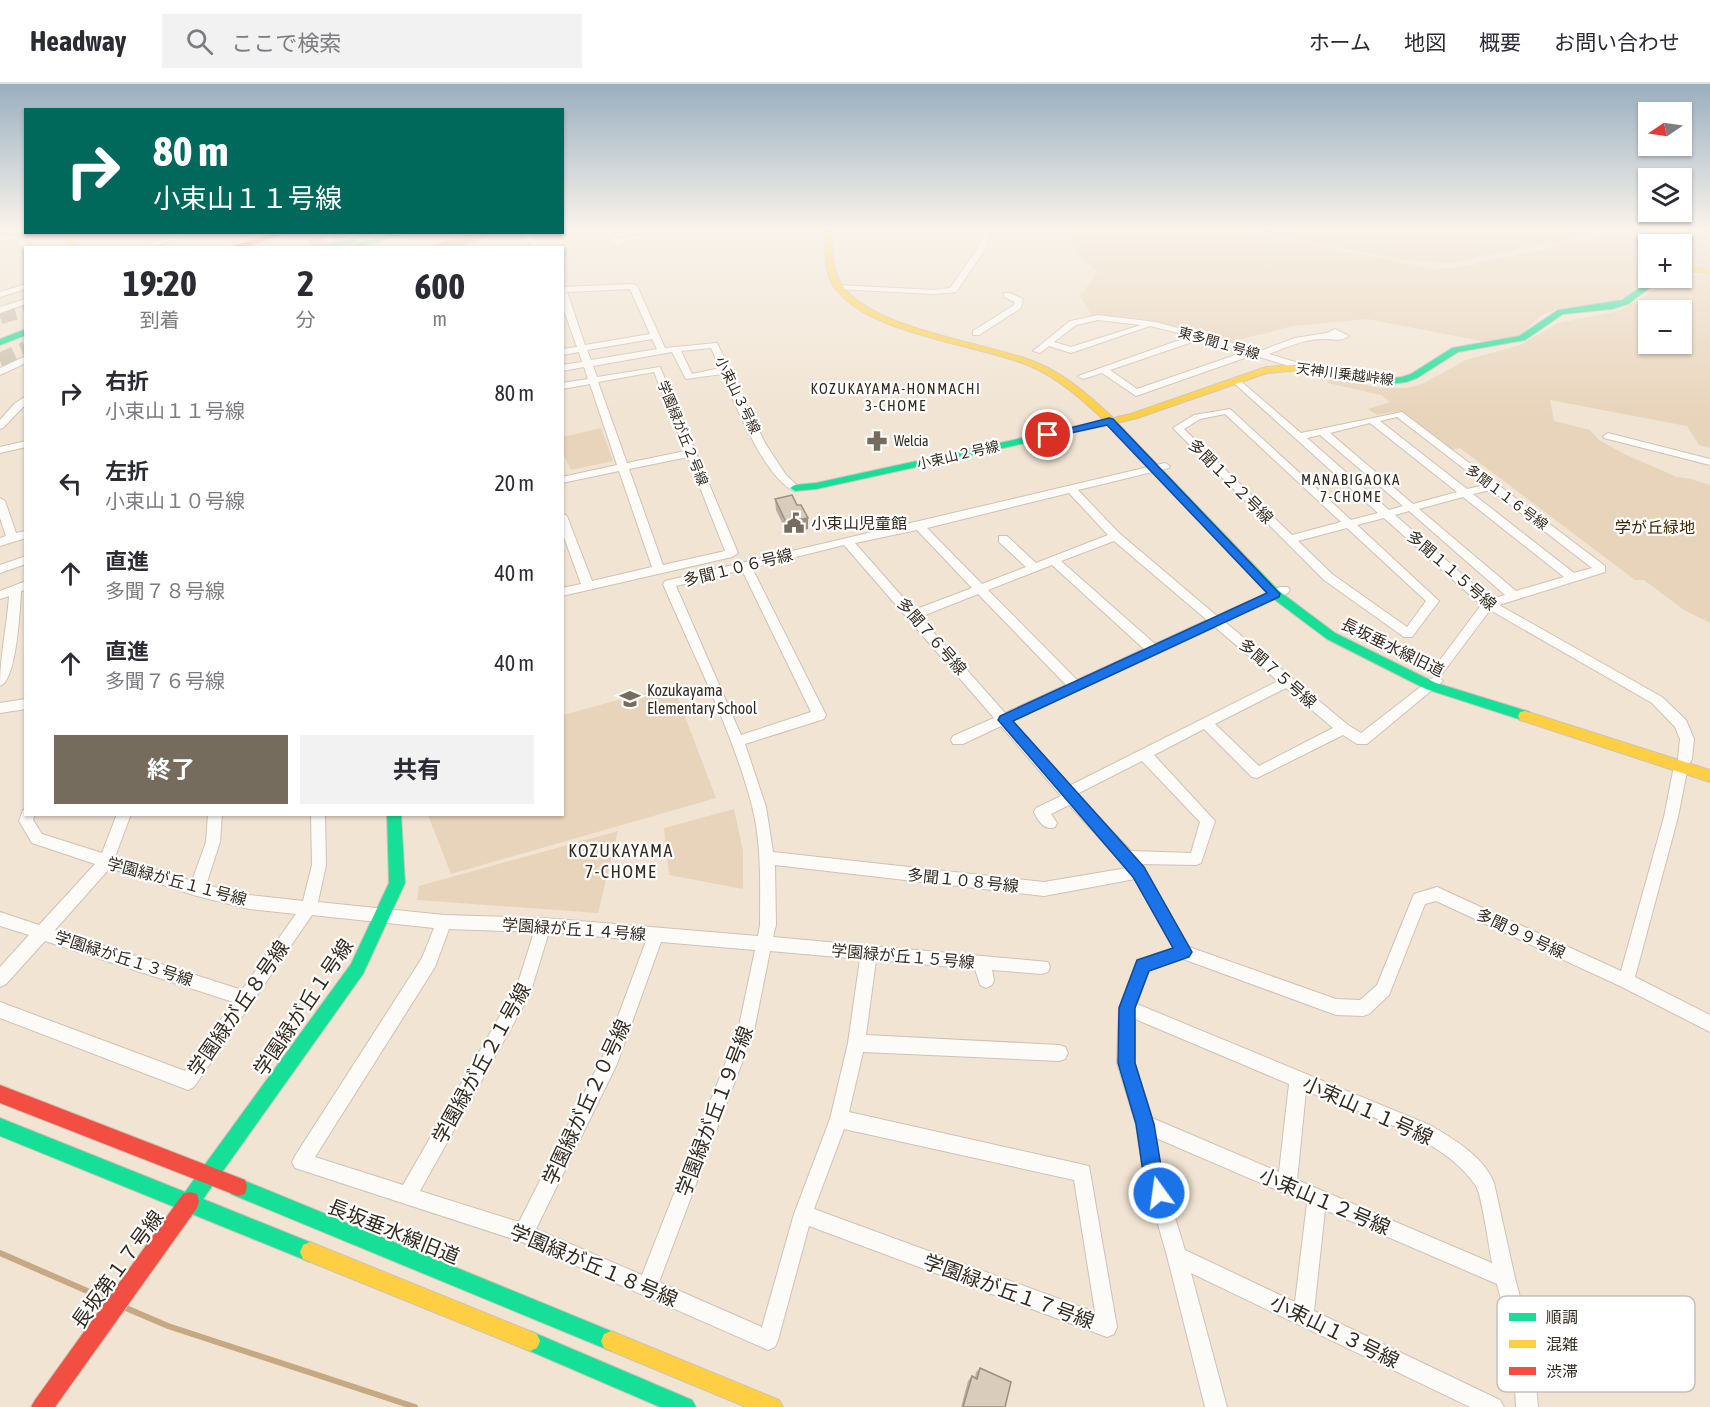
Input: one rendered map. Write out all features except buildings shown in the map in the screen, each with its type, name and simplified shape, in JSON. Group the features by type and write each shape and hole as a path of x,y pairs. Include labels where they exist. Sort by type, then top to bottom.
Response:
{"main road":[{"name":"長坂垂水線旧道","path":"846,289 869,305 890,315 1014,350 1056,367 1079,382 1279,592 1362,645 1436,679 1683,763 1710,776"},
{"name":"天神川乗越峠線","path":"1115,420 1266,370 1302,368 1383,382 1403,380 1414,376 1455,350 1522,338 1561,312 1612,306 1625,302 1644,289"},
{"path":"0,335 24,326"},
{"path":"0,342 24,333"},
{"name":"小束山２号線","path":"795,488 816,486 1115,420"},
{"name":"長坂垂水線旧道","path":"1683,763 1710,766"},
{"name":"学園緑が丘１号線","path":"188,1202 357,969 397,883 394,816"},
{"name":"長坂垂水線旧道","path":"0,1094 208,1175 772,1407"},
{"path":"0,1127 524,1338 686,1407"},
{"name":"長坂第１７号線","path":"42,1407 188,1202"}],"street":[{"path":"0,295 18,289"},
{"path":"564,290 584,289"},
{"path":"634,289 662,351"},
{"path":"875,289 933,292 954,289"},
{"path":"976,333 1018,306 1020,301 1007,295"},
{"path":"564,296 626,467 659,570 564,592"},
{"path":"0,310 24,302"},
{"name":"東多聞１号線","path":"1037,351 1077,321 1127,320 1201,336 1302,368"},
{"path":"1048,343 1071,350 1149,325"},
{"path":"1102,369 1136,393 1256,353 1310,338 1332,335"},
{"path":"564,352 655,336"},
{"path":"1083,376 1201,336"},
{"name":"小束山３号線","path":"564,368 675,349 714,345 759,439 783,480 795,488"},
{"path":"675,349 689,376 726,370"},
{"path":"0,372 24,360"},
{"name":"学園緑が丘２号線","path":"564,386 657,369 732,553 659,570"},
{"name":"多聞１１５号線","path":"1237,381 1488,604 1658,700 1681,724 1687,739 1683,763 1671,818 1626,981"},
{"path":"0,426 24,401"},
{"name":"多聞１２２号線","path":"1227,411 1350,524 1433,601 1408,634 1328,577 1178,428 1197,417 1227,411"},
{"name":"多聞１１６号線","path":"1301,436 1399,414 1601,569 1488,604"},
{"path":"1372,420 1573,578"},
{"path":"1322,431 1514,596"},
{"path":"1608,436 1710,462"},
{"path":"0,450 24,444"},
{"path":"564,480 692,453"},
{"path":"847,541 1072,490 1160,467"},
{"path":"1290,539 1493,486"},
{"name":"多聞７５号線","path":"1072,490 1115,536 1343,729 1362,740 1436,679"},
{"path":"0,501 12,538"},
{"path":"564,521 588,586"},
{"path":"919,526 1076,687"},
{"path":"0,542 24,535"},
{"path":"914,615 1115,536"},
{"path":"1003,538 1034,567"},
{"name":"多聞１０６号線","path":"767,858 759,807 737,741 669,584 847,541"},
{"name":"多聞７６号線","path":"847,541 1069,795 1127,857"},
{"path":"1053,560 1154,651"},
{"path":"0,569 24,561"},
{"path":"737,741 819,715 745,565"},
{"path":"0,595 20,587"},
{"path":"0,681 6,664 20,587"},
{"path":"958,740 1279,592"},
{"path":"1436,679 1488,604"},
{"path":"1050,823 1041,812 1069,795 1143,754 1288,681"},
{"path":"0,708 24,704"},
{"path":"1206,723 1257,773 1343,729"},
{"path":"1127,857 1196,859 1208,821 1143,754"},
{"name":"学園緑が丘１１号線","path":"28,816 26,822 37,839 197,889 249,902 383,917"},
{"path":"0,979 106,862 123,816"},
{"path":"197,889 213,842 216,816"},
{"name":"学園緑が丘８号線","path":"0,1010 188,1081 309,907 319,865 318,816"},
{"path":"1127,857 1139,872 1184,952 1143,965 1127,1008 1126,1063 1145,1124 1152,1172 1178,1256 1216,1407"},
{"name":"多聞１０８号線","path":"767,858 1044,889 1139,872"},
{"name":"学園緑が丘１９号線","path":"647,1287 747,1031 768,925 767,858"},
{"name":"多聞９９号線","path":"1184,952 1336,1007 1363,1008 1383,990 1419,899 1437,894 1626,981 1710,1024"},
{"name":"学園緑が丘１４号線","path":"383,917 444,922 544,925 764,943"},
{"name":"学園緑が丘１３号線","path":"0,919 247,999"},
{"name":"学園緑が丘１８号線","path":"444,922 429,962 302,1162 524,1233 768,1340 803,1215 839,1119 856,1043 869,953"},
{"name":"学園緑が丘２１号線","path":"407,1196 524,989 544,925"},
{"name":"学園緑が丘２０号線","path":"524,1233 610,1058 656,934"},
{"name":"学園緑が丘１５号線","path":"764,943 1042,967"},
{"path":"982,962 986,980"},
{"name":"小束山１１号線","path":"1127,1008 1426,1132 1457,1152 1485,1183 1510,1296"},
{"path":"856,1043 1059,1053"},
{"path":"1287,1185 1298,1079"},
{"name":"学園緑が丘１７号線","path":"803,1215 1107,1327 1082,1173 839,1119"},
{"name":"小束山１２号線","path":"1145,1124 1505,1278"},
{"path":"1304,1316 1317,1198"},
{"name":"小束山１３号線","path":"1178,1256 1493,1407"},
{"name":"小束山１１号線","path":"1526,1392 1527,1407"}],"green space":[{"path":"1085,289 1637,289 1624,298 1608,303 1555,310 1542,315 1520,335 1509,339 1482,341 1367,319 1294,326 1231,342 1189,329 1130,318 1092,316 1080,296"},
{"name":"学が丘緑地","path":"1657,289 1710,289 1710,448 1699,445 1687,426 1550,400 1554,421 1590,430 1599,440 1624,454 1677,477 1710,485 1710,623 1684,610 1644,580 1635,580 1460,448 1451,450 1399,411 1377,415 1368,409 1390,402 1381,395 1328,383 1330,376 1379,388 1408,388 1424,383 1466,360 1520,345 1558,323 1619,311"},
{"path":"601,428 613,461 571,470 564,455 564,437"},
{"path":"673,685 716,798 451,874 428,816 564,816 564,715"},
{"path":"734,809 743,851 743,889 669,875 664,828"},
{"path":"618,831 598,913 417,900 419,886"}],"waterway":[{"path":"0,1253 108,1300"},
{"path":"126,1308 168,1326 415,1407"}],"tunnel":[{"path":"0,316 24,310"},
{"path":"0,361 24,350"}],"traffic: fast":[{"path":"1361,378 1383,382 1403,380 1414,376 1455,350 1522,338 1561,312 1612,306 1625,302 1644,289"},
{"path":"0,342 24,333"},
{"path":"795,488 816,486 1100,424"},
{"path":"1119,430 1275,594 1331,636 1431,686 1525,716"},
{"path":"190,1201 357,969 397,883 394,816"},
{"path":"0,1127 310,1252"},
{"path":"238,1187 611,1341"},
{"path":"530,1341 685,1407"}],"traffic: slow":[{"path":"840,289 856,303 902,325 1011,356 1045,370 1079,393 1119,430"},
{"path":"1100,424 1134,416 1266,370 1302,367 1361,378"},
{"path":"1525,716 1710,776"},
{"path":"310,1252 530,1341"},
{"path":"611,1341 772,1407"}],"traffic: jam":[{"path":"0,1094 238,1187"},
{"path":"42,1407 190,1201"}],"place":[{"name":"Welcia","path":"877,441"},
{"name":"小束山児童館","path":"794,523"},
{"name":"Kozukayama Elementary School","path":"630,699"}],"district":[{"name":"KOZUKAYAMA-HONMACHI 3-CHOME","path":"896,396"},
{"name":"MANABIGAOKA 7-CHOME","path":"1351,488"},
{"name":"KOZUKAYAMA 7-CHOME","path":"621,860"}],"route":[{"path":"1048,435 1109,421 1275,594 1004,720 1139,872 1184,952 1143,965 1127,1008 1126,1063 1145,1124 1152,1172 1159,1193"}]}
